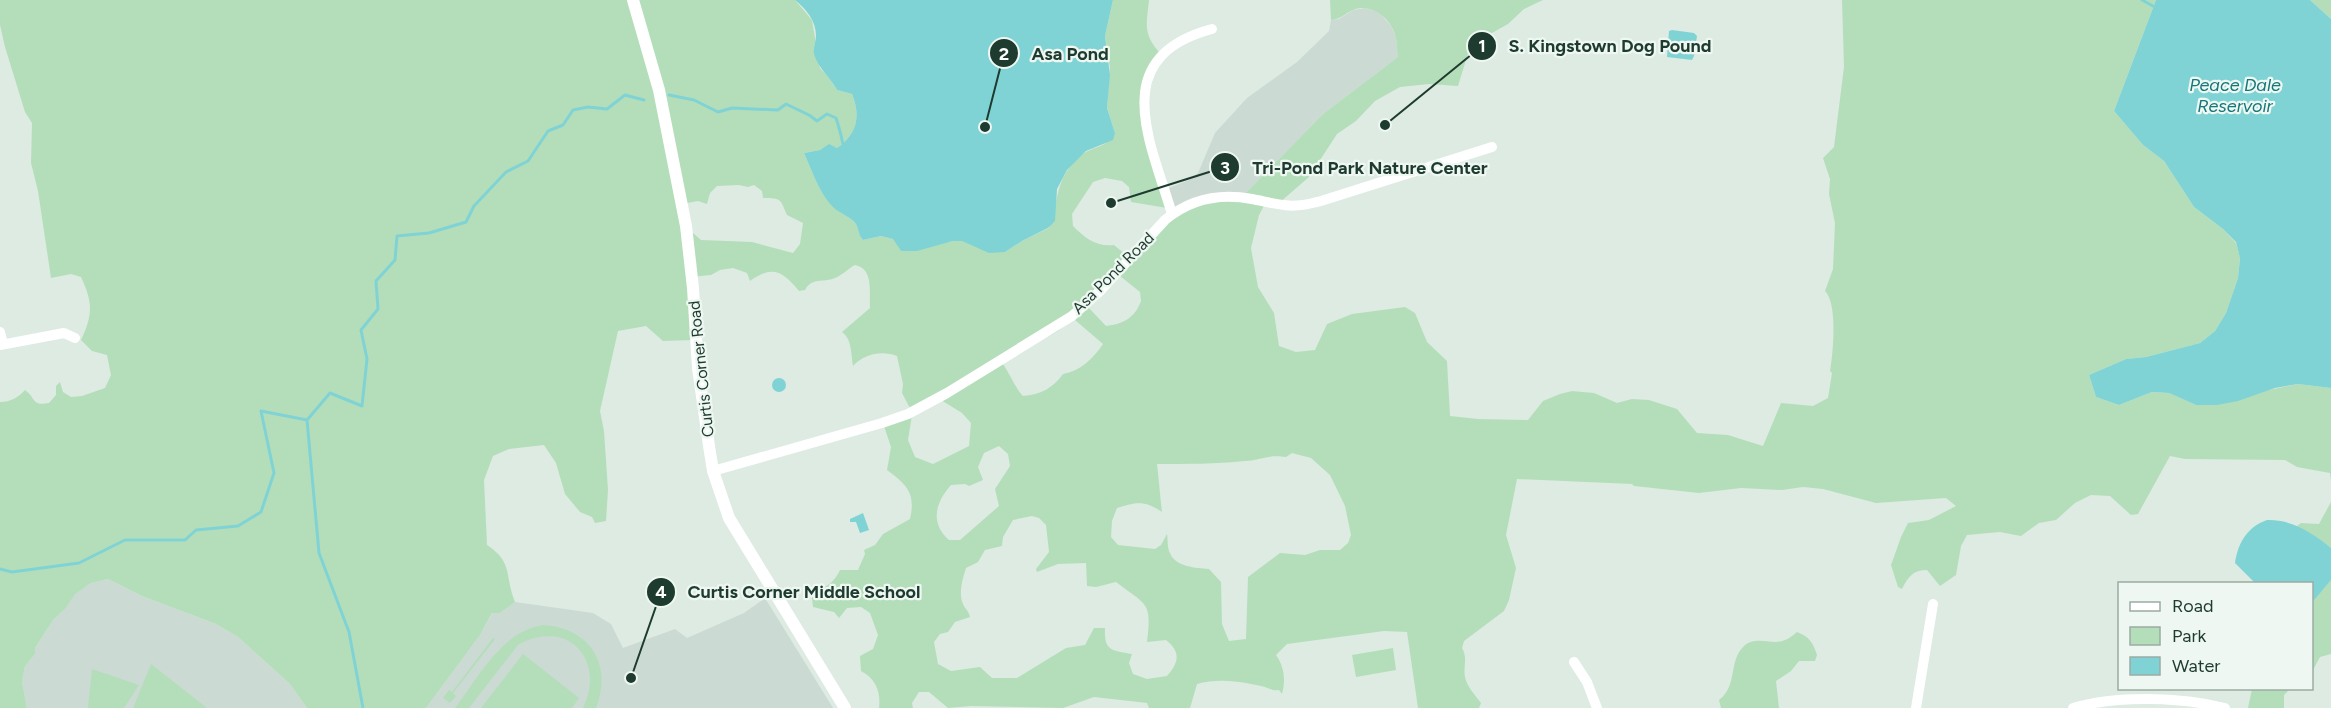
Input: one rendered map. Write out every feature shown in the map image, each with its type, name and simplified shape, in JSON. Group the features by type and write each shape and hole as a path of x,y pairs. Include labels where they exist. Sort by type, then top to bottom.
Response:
{"street":[{"name":"Curtis Corner Road","path":"633,0 659,90 686,226 698,368 713,471 729,518 845,708"},
{"path":"1172,214 1146,127 1144,99 1147,84 1159,57 1168,47 1194,34 1212,29"},
{"name":"Asa Pond Road","path":"713,471 882,423 908,414 947,393 1072,316 1100,291 1172,214 1201,200 1218,196 1299,206 1492,147"},
{"path":"0,332 2,345 64,333 75,338"},
{"path":"1916,708 1933,604"},
{"path":"1574,662 1587,682 1597,708"},
{"path":"2073,708 2133,699 2190,702 2225,708"}],"shaded area":[{"path":"1365,8 1378,11 1391,26 1396,37 1398,57 1323,114 1241,198 1175,213 1169,188 1189,180 1198,173 1215,133 1247,98 1297,62 1329,31 1331,20 1339,19 1353,10"},
{"path":"108,579 142,596 216,624 238,637 290,684 307,708 27,708 22,682 25,666 35,654 35,648 53,620 65,609 74,594 91,583"},
{"path":"765,598 833,708 426,708 480,635 493,612 500,613 515,602 593,613 611,624 623,648 675,629 687,638 744,613"}],"green space":[{"path":"0,0 795,0 812,20 820,68 837,90 852,94 855,102 855,124 844,143 837,148 829,145 820,150 804,153 816,182 829,201 836,209 854,221 863,240 881,236 894,239 901,251 959,241 1005,252 1049,228 1066,173 1080,156 1106,143 1115,133 1107,108 1110,68 1105,36 1113,0 1149,0 1147,31 1163,57 1155,70 1146,108 1173,209 1131,202 1129,187 1122,181 1105,178 1093,182 1072,214 1073,226 1086,238 1102,245 1114,245 1131,259 1164,224 1199,201 1241,198 1323,114 1398,57 1394,31 1386,19 1374,10 1360,8 1331,20 1330,0 1543,0 1524,9 1508,24 1474,43 1469,50 1458,86 1429,84 1400,87 1375,101 1356,121 1337,134 1309,177 1279,203 1266,202 1259,215 1251,248 1258,287 1274,313 1279,346 1296,352 1315,350 1327,324 1352,314 1405,307 1415,313 1427,342 1447,361 1450,416 1528,420 1543,401 1560,394 1572,391 1594,393 1617,403 1632,399 1649,400 1677,409 1697,433 1728,435 1763,446 1781,403 1813,406 1828,398 1832,373 1830,371 1834,329 1832,306 1825,291 1833,269 1835,223 1829,194 1830,179 1823,158 1834,147 1844,67 1842,0 2156,0 2114,111 2143,145 2164,161 2194,207 2223,229 2236,243 2240,257 2238,278 2226,313 2215,331 2200,343 2146,357 2126,359 2089,375 2096,397 2119,405 2152,392 2169,393 2196,405 2298,384 2331,388 2331,481 2330,473 2297,467 2285,460 2185,459 2170,456 2138,514 2131,515 2110,496 2091,495 2075,503 2056,520 2039,523 2021,536 2000,532 1967,535 1961,546 1956,575 1940,586 1927,570 1918,571 1909,578 1902,589 1898,587 1891,565 1901,537 1908,523 1929,520 1956,506 1946,498 1876,503 1823,489 1803,487 1782,490 1741,488 1699,493 1632,484 1517,479 1506,535 1516,568 1509,600 1504,611 1464,641 1462,648 1465,655 1466,681 1481,703 1479,708 1418,708 1407,632 1384,631 1287,644 1276,655 1284,673 1282,694 1279,690 1263,686 1221,681 1197,684 1190,708 1149,708 1147,703 1094,697 1063,708 971,706 948,708 929,692 919,692 912,703 913,708 879,708 876,686 861,671 860,656 873,649 878,635 870,613 861,607 847,608 839,618 834,612 813,607 811,589 829,584 840,570 858,570 865,554 864,550 875,545 883,534 910,519 911,496 905,485 887,470 891,447 884,426 913,414 902,393 903,384 897,356 885,353 874,354 853,366 849,343 842,332 870,308 868,276 861,267 855,265 837,277 811,283 805,290 799,291 777,272 765,273 750,281 747,273 733,268 720,270 711,275 691,277 694,340 663,341 646,326 618,331 600,411 604,431 608,490 606,521 595,523 592,517 580,512 565,494 556,463 544,445 509,449 493,456 484,480 487,545 505,564 515,602 500,613 492,613 480,635 426,708 307,708 290,684 238,637 216,624 142,596 108,579 91,583 75,594 65,609 53,620 35,648 35,654 25,666 22,682 27,708 0,708 0,402 14,399 25,390 37,403 49,403 56,395 56,386 60,382 63,392 71,397 82,396 105,388 111,375 107,355 92,351 81,340 88,323 90,308 88,294 81,277 71,274 51,278 38,191 31,163 32,123 25,112 0,25","holes":["754,185 762,191 763,198 780,200 787,215 803,223 800,244 793,253 752,242 701,240 685,226 682,204 698,201 707,204 710,193 717,186 748,187","1120,276 1140,292 1141,301 1128,319 1106,326 1088,307","1072,320 1075,320 1103,344 1095,355 1080,367 1063,374 1046,390 1029,395 1023,396 1020,393 1003,364 1004,361 1058,331","941,400 962,413 971,423 969,446 933,464 915,457 908,440 912,415","999,446 1008,454 1010,466 995,489 999,506 960,540 949,540 939,527 938,506 951,485 969,486 983,480 978,467 984,453","1292,453 1311,458 1330,475 1345,506 1351,535 1348,543 1340,550 1320,550 1305,555 1280,553 1248,577 1246,639 1229,641 1222,624 1221,582 1209,569 1187,566 1173,558 1169,551 1167,534 1161,545 1155,549 1118,545 1111,537 1112,521 1117,508 1130,504 1150,505 1162,512 1157,464 1223,463 1286,457","1032,516 1039,518 1046,525 1049,552 1036,569 1037,572 1058,564 1086,563 1087,586 1096,587 1116,582 1141,601 1148,611 1147,642 1166,640 1176,653 1176,662 1167,676 1147,679 1133,674 1129,663 1132,654 1110,648 1106,641 1105,628 1094,628 1085,645 1066,648 1017,678 992,678 980,667 951,671 938,664 934,642 940,634 948,632 955,622 970,617 961,595 966,568 978,562 985,550 1002,546 1003,537 1013,520"]},
{"path":"2310,0 2331,0 2331,19"},
{"path":"2331,502 2331,548 2297,526 2301,523 2319,524"},
{"path":"2331,580 2331,654 2320,657 2313,670 2313,600"},
{"path":"543,625 574,633 594,651 602,677 601,692 596,708 583,708 589,690 590,674 586,659 578,648 566,640 552,636 536,638 518,645 469,708 455,708 503,646 528,629"},
{"path":"1797,632 1810,641 1817,655 1815,661 1799,661 1791,671 1776,681 1779,708 1721,708 1719,700 1729,688 1736,659 1744,646 1754,641 1780,642"},
{"path":"493,638 495,639 453,693 456,696 450,703 443,698 449,690 452,692"},
{"path":"1393,648 1396,670 1356,677 1352,655"},
{"path":"523,654 579,698 572,708 481,708"},
{"path":"151,664 207,708 133,708"},
{"path":"92,669 139,685 124,708 88,708"},
{"path":"2252,690 2289,690 2284,695 2284,708 2248,708"}],"water":[{"path":"795,0 1113,0 1105,36 1110,75 1107,108 1115,133 1113,140 1086,151 1067,170 1057,189 1055,221 1048,228 1005,252 989,253 962,241 953,241 917,251 901,251 893,239 881,236 863,240 856,224 833,207 824,195 804,153 820,150 829,144 837,148 844,143 853,131 856,110 852,94 837,90 818,64 814,54 816,36 814,25 806,11"},
{"name":"Peace Dale Reservoir","path":"2156,0 2310,0 2331,19 2331,388 2298,384 2275,388 2238,401 2217,405 2196,405 2169,393 2152,392 2119,405 2096,397 2089,375 2126,359 2146,357 2200,343 2215,331 2226,313 2238,278 2240,258 2236,242 2194,207 2164,161 2143,145 2114,111"},
{"path":"1669,31 1694,33 1697,36 1692,60 1667,57"},
{"path":"776,378 782,378 786,385 782,392 776,392 772,388 772,382"},
{"path":"863,513 869,530 860,533 856,522 850,522 850,519"},
{"path":"2276,520 2293,524 2317,537 2331,548 2331,580 2315,599 2313,600 2313,582 2254,582 2235,563 2241,542 2249,531 2260,523"}],"waterway":[{"path":"2142,0 2153,6"},
{"path":"363,708 349,632 319,553 307,420 330,393 362,406 367,359 361,330 378,309 376,281 395,260 397,236 429,233 466,222 474,206 506,172 528,161 548,131 563,125 573,110 588,107 607,109 625,95 644,100"},
{"path":"669,95 694,100 718,112 732,108 778,110 786,104 817,121 827,114 836,118 843,144"},
{"path":"0,569 12,572 79,563 125,540 185,540 196,530 238,526 261,512 274,473 261,411 307,420"}],"place":[{"name":"S. Kingstown Dog Pound","path":"1385,125"},
{"name":"Asa Pond","path":"985,127"},
{"name":"Tri-Pond Park Nature Center","path":"1111,203"},
{"name":"Curtis Corner Middle School","path":"631,678"}]}
